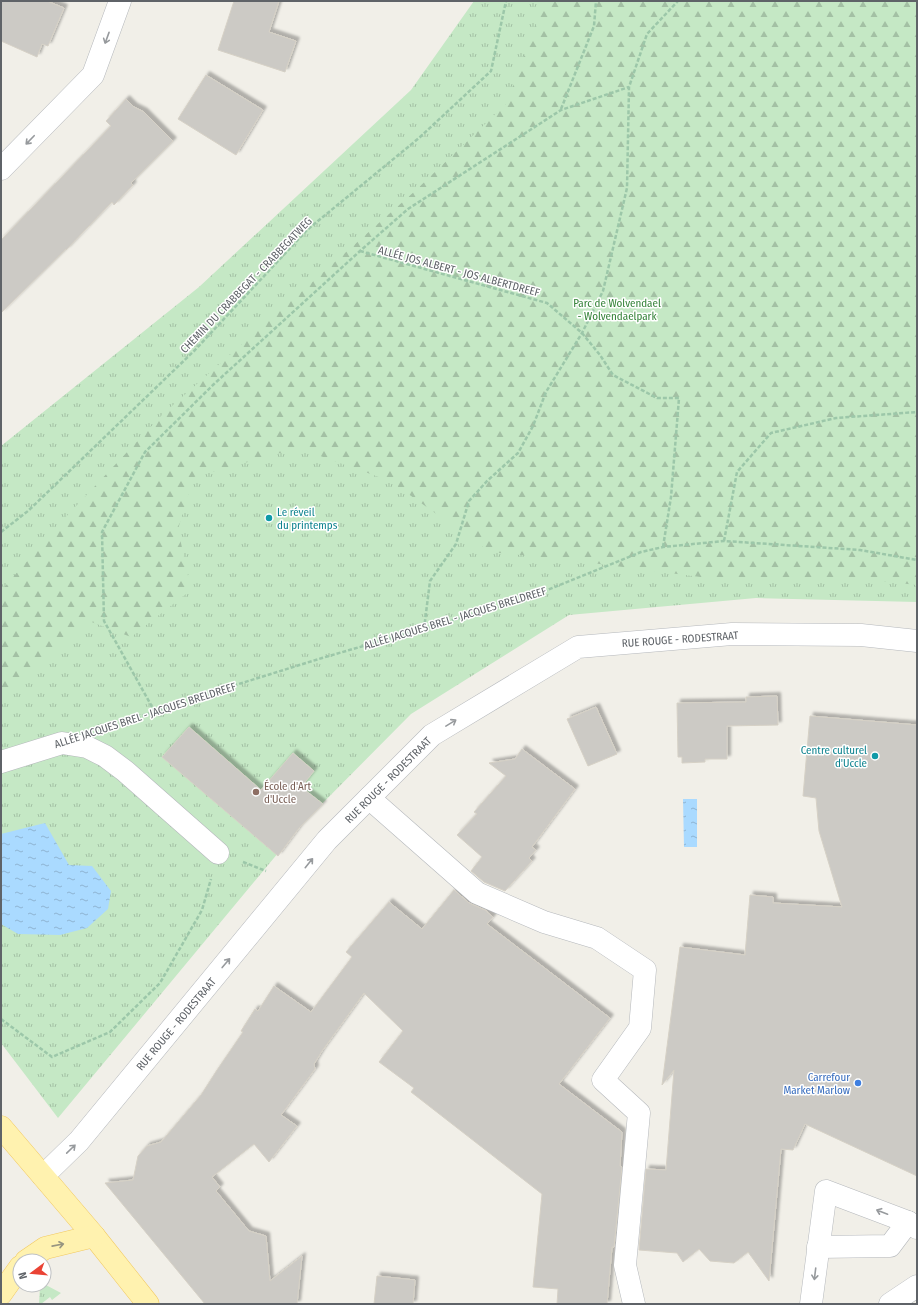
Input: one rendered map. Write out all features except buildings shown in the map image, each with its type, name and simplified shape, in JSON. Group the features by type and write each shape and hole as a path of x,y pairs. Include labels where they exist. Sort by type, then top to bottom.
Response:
{"main road":[{"path":"1,1126 94,1236 148,1304"},
{"path":"38,1253 45,1248 94,1236"},
{"path":"1,1294 12,1278"}],"street":[{"path":"1,169 93,75 120,1"},
{"name":"RUE ROUGE - RODESTRAAT","path":"43,1176 79,1141 327,840 432,735 578,647 732,634 861,635 917,642"},
{"name":"ALLÉE JACQUES BREL - JACQUES BRELDREEF","path":"1,762 62,743 87,747 105,756 125,771 218,853"},
{"path":"369,798 477,893 544,922 597,938 645,970 640,1028 603,1080 639,1113 625,1265 634,1304"},
{"path":"811,1304 818,1247 826,1190 912,1225 890,1246 818,1247"},
{"path":"890,1304 917,1286"}],"path":[{"name":"CHEMIN DU CRABBEGAT - CRABBEGATWEG","path":"1,532 28,511 195,350 307,230 419,138 491,71 506,1"},
{"path":"561,110 594,26 596,1"},
{"path":"424,629 430,581 456,544 469,501 487,481 518,453 533,426 546,392 582,333 603,291 627,188 629,87 647,34 678,1"},
{"path":"155,712 104,621 102,532 145,452 214,384 408,209 561,110 629,87"},
{"name":"ALLÉE JOS ALBERT - JOS ALBERTDREEF","path":"360,251 547,303 582,333 600,355 613,375 657,398 679,398 671,497 663,547"},
{"path":"724,541 737,472 771,434 836,418 917,412"},
{"name":"ALLÉE JACQUES BREL - JACQUES BRELDREEF","path":"104,728 322,658 424,629 524,598 642,552 663,547 724,541 860,550 917,560"},
{"path":"1,1019 52,1057 110,1032 160,983 202,910 218,853 264,870 287,890"}],"green space":[{"name":"Parc de Wolvendael - Wolvendaelpark","path":"474,1 917,1 917,602 756,598 569,615 411,714 303,823 58,1118 1,1043 1,446 199,287 411,90"},
{"path":"542,1 917,1 917,585 862,579 716,579 561,559 490,552 390,481 298,448 194,477 178,529 191,590 131,637 89,621 1,701 1,591 62,521 163,414 415,191 506,104 542,9"},
{"path":"52,1288 61,1293 52,1300 50,1297 39,1304 40,1293 52,1293"}],"water":[{"path":"683,799 697,799 697,847 684,847"},
{"path":"45,823 69,865 92,866 111,891 108,909 87,928 60,935 18,934 1,924 1,834"}],"place":[{"name":"Le réveil du printemps","path":"269,518"},
{"name":"Centre culturel d'Uccle","path":"875,756"},
{"name":"École d'Art d'Uccle","path":"256,792"},
{"name":"Carrefour Market Marlow","path":"858,1083"}]}
